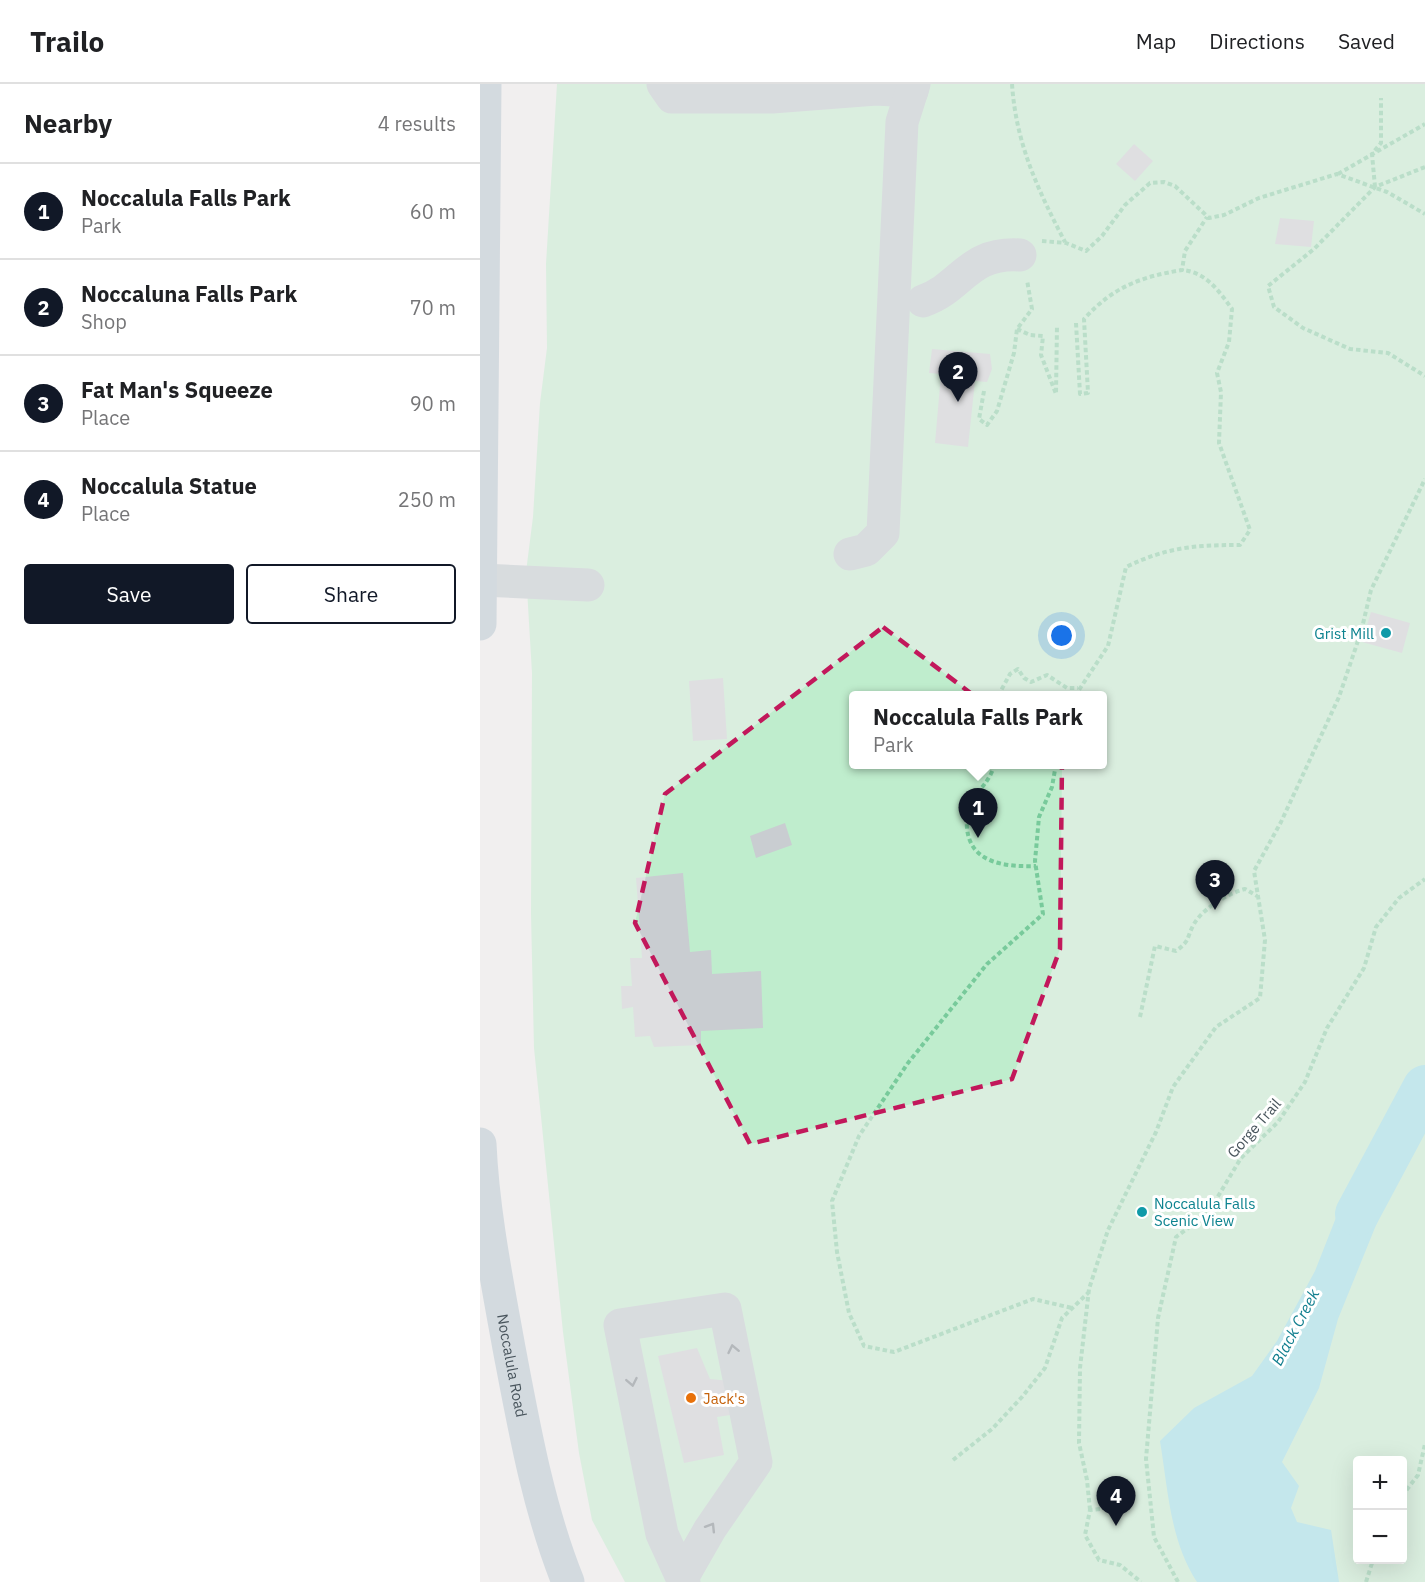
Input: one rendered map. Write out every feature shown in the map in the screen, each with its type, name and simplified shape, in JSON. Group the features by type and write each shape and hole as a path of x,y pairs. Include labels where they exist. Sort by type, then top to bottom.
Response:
{"main road":[{"path":"480,624 485,84"},
{"name":"Noccalula Road","path":"480,1144 500,1299 524,1425 553,1545 568,1582"}],"lane":[{"path":"663,84 672,97 772,97 913,87 902,122 883,533 866,550 850,554"},
{"path":"923,301 933,297 979,262 1000,254 1020,255"},
{"path":"481,580 588,585"},
{"path":"724,1309 756,1462 710,1529 683,1580 662,1534 620,1325 724,1309"}],"path":[{"path":"1012,84 1014,116 1035,186 1066,243"},
{"path":"1375,188 1372,154 1381,143 1381,98"},
{"path":"1207,217 1224,215 1259,198 1337,174 1425,124"},
{"path":"1425,167 1375,188 1314,249 1268,286 1274,307 1303,328 1350,350 1388,353 1425,376"},
{"path":"1337,174 1388,192 1425,214"},
{"path":"984,392 979,418 987,425 998,411 1014,353 1017,329 1032,309 1020,246 1038,240 1066,243 1086,251 1102,236 1125,205 1150,183 1164,182 1175,186 1207,217"},
{"path":"1182,270 1185,251 1207,217"},
{"path":"1076,323 1080,394 1088,393 1084,319 1116,292 1137,279 1182,270 1191,271 1213,284 1232,309 1229,342 1217,373 1221,392 1219,443 1250,530 1240,545 1190,545 1151,554 1126,567 1108,646 1077,691"},
{"path":"1017,329 1030,335 1043,336 1041,355 1056,394 1057,325"},
{"path":"1141,1582 1120,1565 1099,1560 1085,1535 1090,1510 1087,1480 1079,1443 1080,1368 1089,1292 1108,1230 1156,1132 1173,1087 1216,1027 1260,998 1265,940 1254,871 1281,822 1339,697 1361,632 1371,590 1425,479"},
{"path":"1001,691 1010,674 1018,669 1024,678 1032,682 1047,675 1067,688 1078,688"},
{"path":"993,769 988,782 972,801 967,821 968,837 973,850 990,861 1015,867 1036,866"},
{"path":"1055,769 1052,787 1039,817 1036,866 1044,914 987,964 908,1063 860,1136 832,1201 837,1252 849,1313 864,1346 894,1352 1033,1299 1072,1308"},
{"name":"Gorge Trail","path":"1178,1582 1154,1537 1146,1459 1158,1318 1176,1237 1195,1223 1217,1198 1241,1158 1278,1122 1305,1082 1327,1028 1364,968 1376,927 1399,898 1425,879"},
{"path":"1140,1017 1155,946 1176,951 1188,942 1194,923 1228,893 1245,889 1258,896"},
{"path":"953,1460 992,1429 1046,1368 1062,1318 1089,1292"},
{"path":"1407,1489 1418,1475 1425,1444"},
{"path":"1090,1510 1100,1509"},
{"path":"1366,1582 1372,1564"}],"highlighted area":[{"path":"883,627 1062,762 1060,949 1012,1079 750,1144 635,923 665,794"}],"green space":[{"path":"557,84 1425,84 1425,1582 625,1582 592,1520 579,1453 563,1332 534,1048 531,914 532,673 526,572 533,517 540,403 547,348 546,264"}],"water":[{"path":"1384,1146 1389,1193 1338,1319 1319,1388 1282,1462 1299,1486 1291,1508 1297,1522 1331,1530 1339,1582 1197,1582 1181,1549 1171,1514 1160,1441 1194,1408 1252,1376 1277,1341 1315,1271 1350,1182"}],"building":[{"path":"1134,144 1153,161 1135,181 1116,164"},
{"path":"1280,218 1314,221 1311,247 1275,244"},
{"path":"932,349 990,354 992,369 987,382 975,381 968,447 935,443 941,374 929,373"},
{"name":"Grist Mill","path":"1371,612 1410,623 1402,653 1362,642"},
{"path":"723,678 727,739 693,741 689,681"},
{"path":"785,823 792,845 756,858 750,836"},
{"path":"683,873 690,952 711,950 712,974 761,971 763,1028 701,1031 701,1045 654,1047 650,1036 635,1037 633,1007 622,1009 621,986 632,986 630,958 642,958 636,878"},
{"path":"697,1348 710,1379 731,1381 737,1414 717,1417 724,1455 684,1463 658,1356"}],"waterway":[{"name":"Black Creek","path":"1357,1214 1425,1087"}],"place":[{"name":"Noccaluna Falls Park","path":"958,402"},
{"name":"Grist Mill","path":"1386,633"},
{"name":"Noccalula Falls Park","path":"978,838"},
{"name":"Fat Man's Squeeze","path":"1215,910"},
{"name":"Noccalula Falls Scenic View","path":"1142,1212"},
{"name":"Jack's","path":"691,1398"},
{"name":"Noccalula Statue","path":"1116,1526"}]}
